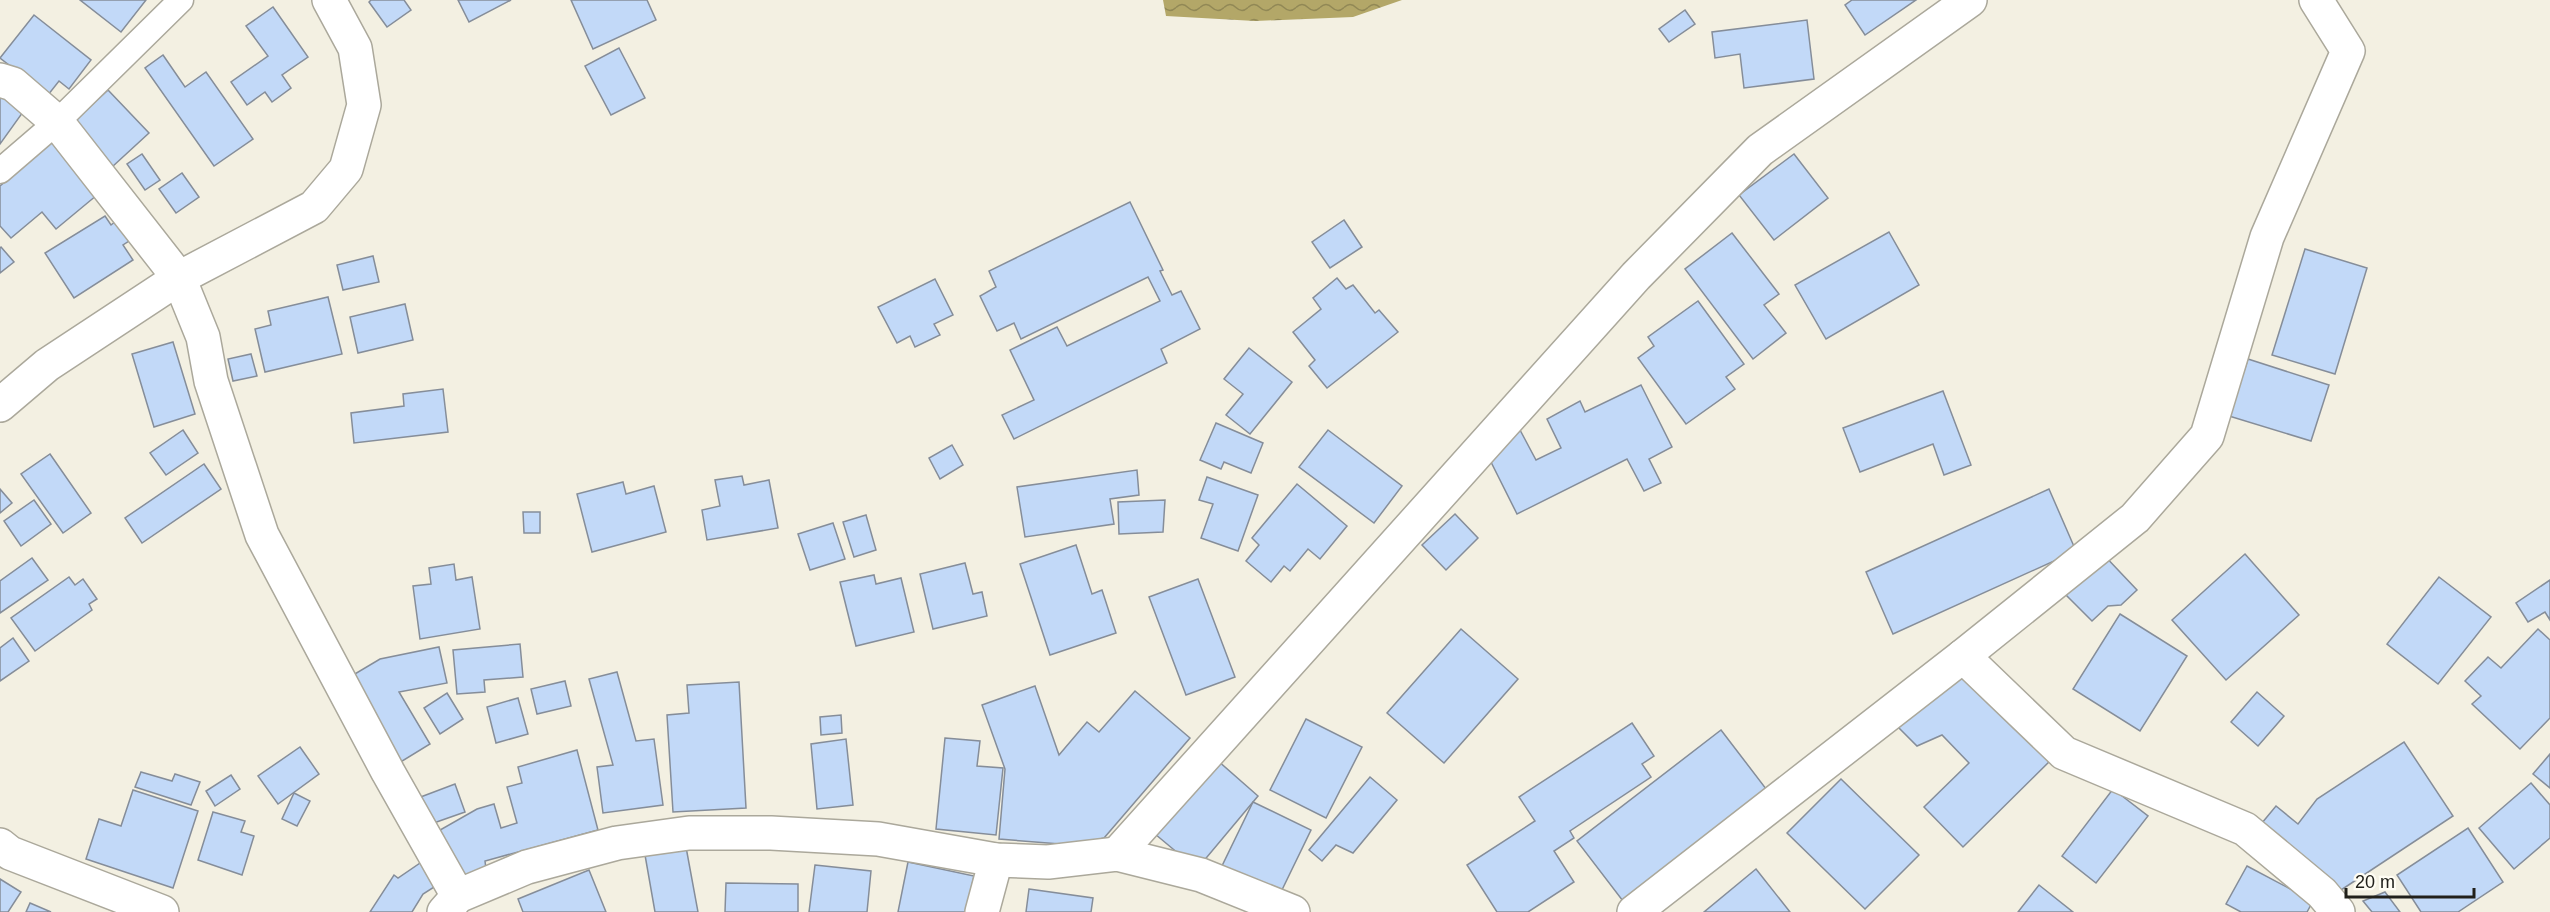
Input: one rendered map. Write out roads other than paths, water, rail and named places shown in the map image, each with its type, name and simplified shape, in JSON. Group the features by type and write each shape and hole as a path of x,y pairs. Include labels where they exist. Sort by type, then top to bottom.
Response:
{"street":[{"path":"0,405 47,365 179,278 314,207 346,169 364,105 355,48 329,0"},
{"path":"1117,854 1636,276 1760,150 1970,0"},
{"path":"1634,912 1963,656 2135,518 2207,436 2267,237 2348,51 2316,0"},
{"path":"0,80 13,84 57,122 179,278 203,338 211,381 262,535 388,772 451,904 527,867 617,843 689,833 771,833 878,839 996,860 1048,862 1117,854 1201,874 1293,912"},
{"path":"1963,656 2064,753 2245,829 2322,893 2338,912"},
{"path":"0,844 10,853 162,912"},
{"path":"982,912 996,860"}],"lane":[{"path":"0,171 57,122 181,0"}],"water":[{"path":"1163,0 1402,0 1353,17 1255,21 1166,16"}]}
